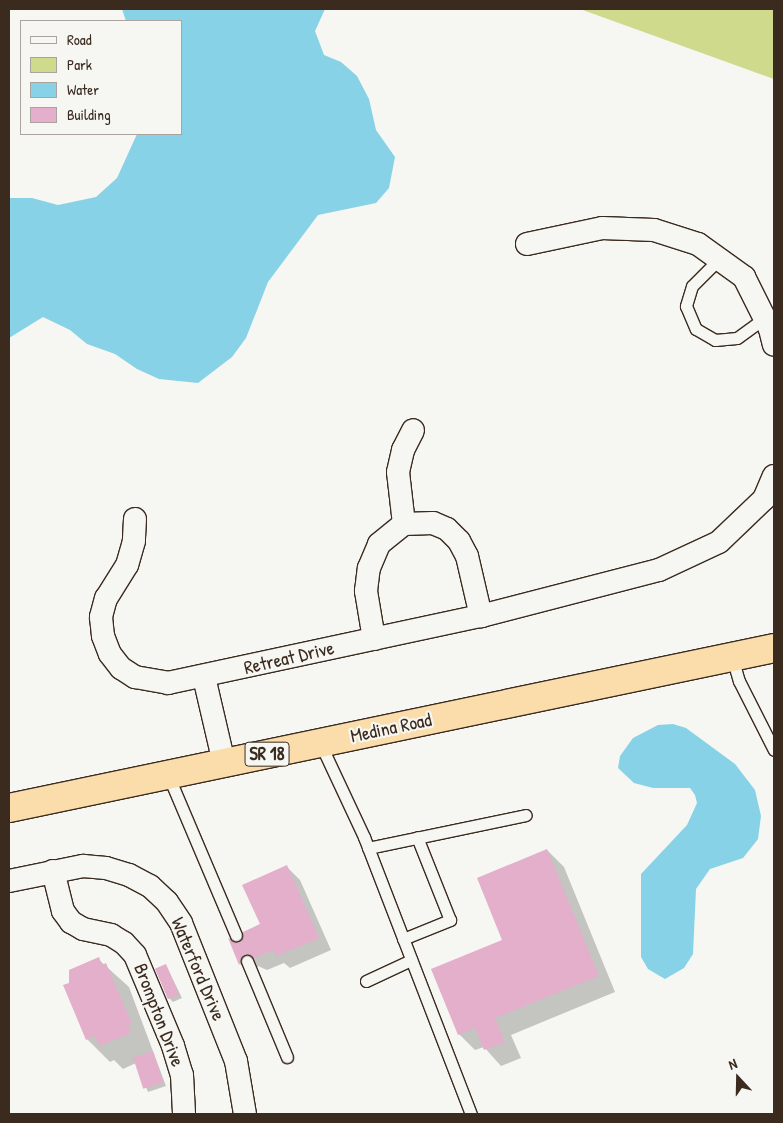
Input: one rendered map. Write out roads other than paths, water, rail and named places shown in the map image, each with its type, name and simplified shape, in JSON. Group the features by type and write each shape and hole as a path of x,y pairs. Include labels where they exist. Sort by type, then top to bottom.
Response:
{"highway":[{"name":"Medina Road","path":"9,808 774,648"}],"street":[{"path":"527,244 602,228 654,230 698,244 744,277 765,318 774,345"},
{"path":"404,524 398,472 403,450 413,430"},
{"name":"Retreat Drive","path":"135,519 134,541 127,564 106,598 102,617 103,636 110,654 135,677 151,682 204,677 481,616 659,570 719,542 764,499 774,476"},
{"path":"374,639 366,591 369,568 379,544 404,524 433,523 447,529 460,541 467,556 481,616"},
{"path":"204,677 224,763"},
{"name":"Waterford Drive","path":"9,881 82,866 106,868 129,874 150,886 167,902 181,923 236,1061 245,1114"},
{"name":"Brompton Drive","path":"53,871 63,911 71,922 83,929 111,935 124,943 135,955 173,1046 182,1075 184,1114"}],"lane":[{"path":"720,259 692,286 686,306 696,329 715,340 737,338 765,318"},
{"path":"732,657 739,682 774,750"},
{"path":"320,743 368,848 471,1114"},
{"path":"168,775 236,935"},
{"path":"368,848 526,814"},
{"path":"403,939 450,920 417,837"},
{"path":"366,980 411,960"},
{"path":"247,961 288,1057"}],"water":[{"path":"122,9 325,9 315,31 324,55 341,62 357,76 369,99 376,130 395,157 389,188 376,203 318,215 268,282 246,338 232,357 198,383 159,379 137,369 115,354 87,344 70,330 43,317 9,338 9,198 32,198 58,205 96,197 117,178 137,135 182,135 182,20 126,20"},
{"path":"673,724 686,728 735,764 755,790 761,816 758,839 743,858 710,869 696,889 693,954 684,968 665,979 648,969 641,957 641,874 687,825 697,803 695,795 690,788 653,788 634,783 618,768 620,756 633,738 658,725"}]}
